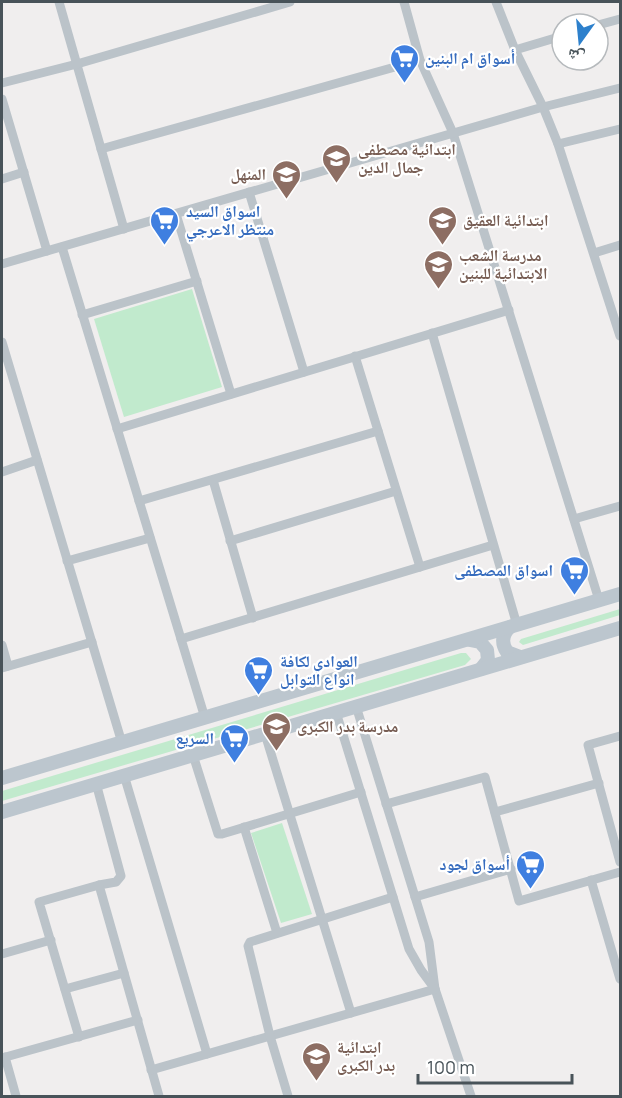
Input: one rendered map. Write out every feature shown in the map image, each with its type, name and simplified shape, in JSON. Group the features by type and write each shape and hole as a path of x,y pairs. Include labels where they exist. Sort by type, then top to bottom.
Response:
{"main road":[{"path":"2,778 621,594"},
{"path":"513,626 504,634 503,644 511,655 520,657"},
{"path":"2,812 621,628"},
{"path":"470,640 480,642 487,650 488,660 481,669"}],"street":[{"path":"59,2 124,229"},
{"path":"2,83 77,64 290,2"},
{"path":"404,2 420,60 453,133 599,600"},
{"path":"496,2 558,144 620,333"},
{"path":"515,50 550,40"},
{"path":"101,149 420,60"},
{"path":"2,264 543,107 621,88"},
{"path":"2,99 47,251"},
{"path":"558,144 621,129"},
{"path":"2,179 24,172"},
{"path":"249,192 304,372"},
{"path":"176,214 231,394"},
{"path":"594,253 621,245"},
{"path":"62,247 205,718"},
{"path":"82,315 196,281"},
{"path":"117,429 508,310"},
{"path":"432,333 493,545 513,626"},
{"path":"2,342 122,742"},
{"path":"355,357 420,567"},
{"path":"139,501 378,431"},
{"path":"2,472 37,460"},
{"path":"213,480 253,618"},
{"path":"230,541 396,491"},
{"path":"574,519 621,506"},
{"path":"67,561 150,538"},
{"path":"181,639 493,545"},
{"path":"2,645 5,667 92,642"},
{"path":"356,706 429,942 435,988 471,1096"},
{"path":"336,712 409,949 435,988"},
{"path":"265,734 351,1013"},
{"path":"621,736 588,745 617,833 621,862"},
{"path":"193,755 218,834 361,792"},
{"path":"124,776 207,1054"},
{"path":"386,804 485,777 519,900 621,872"},
{"path":"79,1037 39,902 116,882 122,876 96,783"},
{"path":"495,812 599,783"},
{"path":"244,827 277,933"},
{"path":"384,868 404,863"},
{"path":"415,897 510,869"},
{"path":"591,880 621,979"},
{"path":"99,885 159,1096"},
{"path":"288,1096 270,1036 248,946 250,942 393,897"},
{"path":"2,954 51,940"},
{"path":"65,989 124,973"},
{"path":"151,1070 435,988"},
{"path":"16,1096 3,1058 138,1020"}],"green space":[{"path":"192,289 222,387 124,417 94,319"},
{"path":"620,609 620,615 523,645 519,642 521,639"},
{"path":"466,653 471,659 465,665 2,801 2,791"},
{"path":"282,823 312,914 281,923 251,833"}],"place":[{"name":"أسواق ام البنين","path":"404,84"},
{"name":"ابتدائية مصطفى جمال الدين","path":"337,184"},
{"name":"المنهل","path":"287,200"},
{"name":"اسواق السيد منتظر الاعرجي","path":"165,246"},
{"name":"ابتدائية العقيق","path":"442,246"},
{"name":"مدرسة الشعب الابتدائية للبنين","path":"438,290"},
{"name":"اسواق المصطفى","path":"574,596"},
{"name":"العوادي لكافة انواع التوابل","path":"259,696"},
{"name":"مدرسة بدر الكبرى","path":"276,752"},
{"name":"السريع","path":"235,764"},
{"name":"أسواق لجود","path":"531,890"},
{"name":"ابتدائية بدر الكبرى","path":"316,1082"}]}
